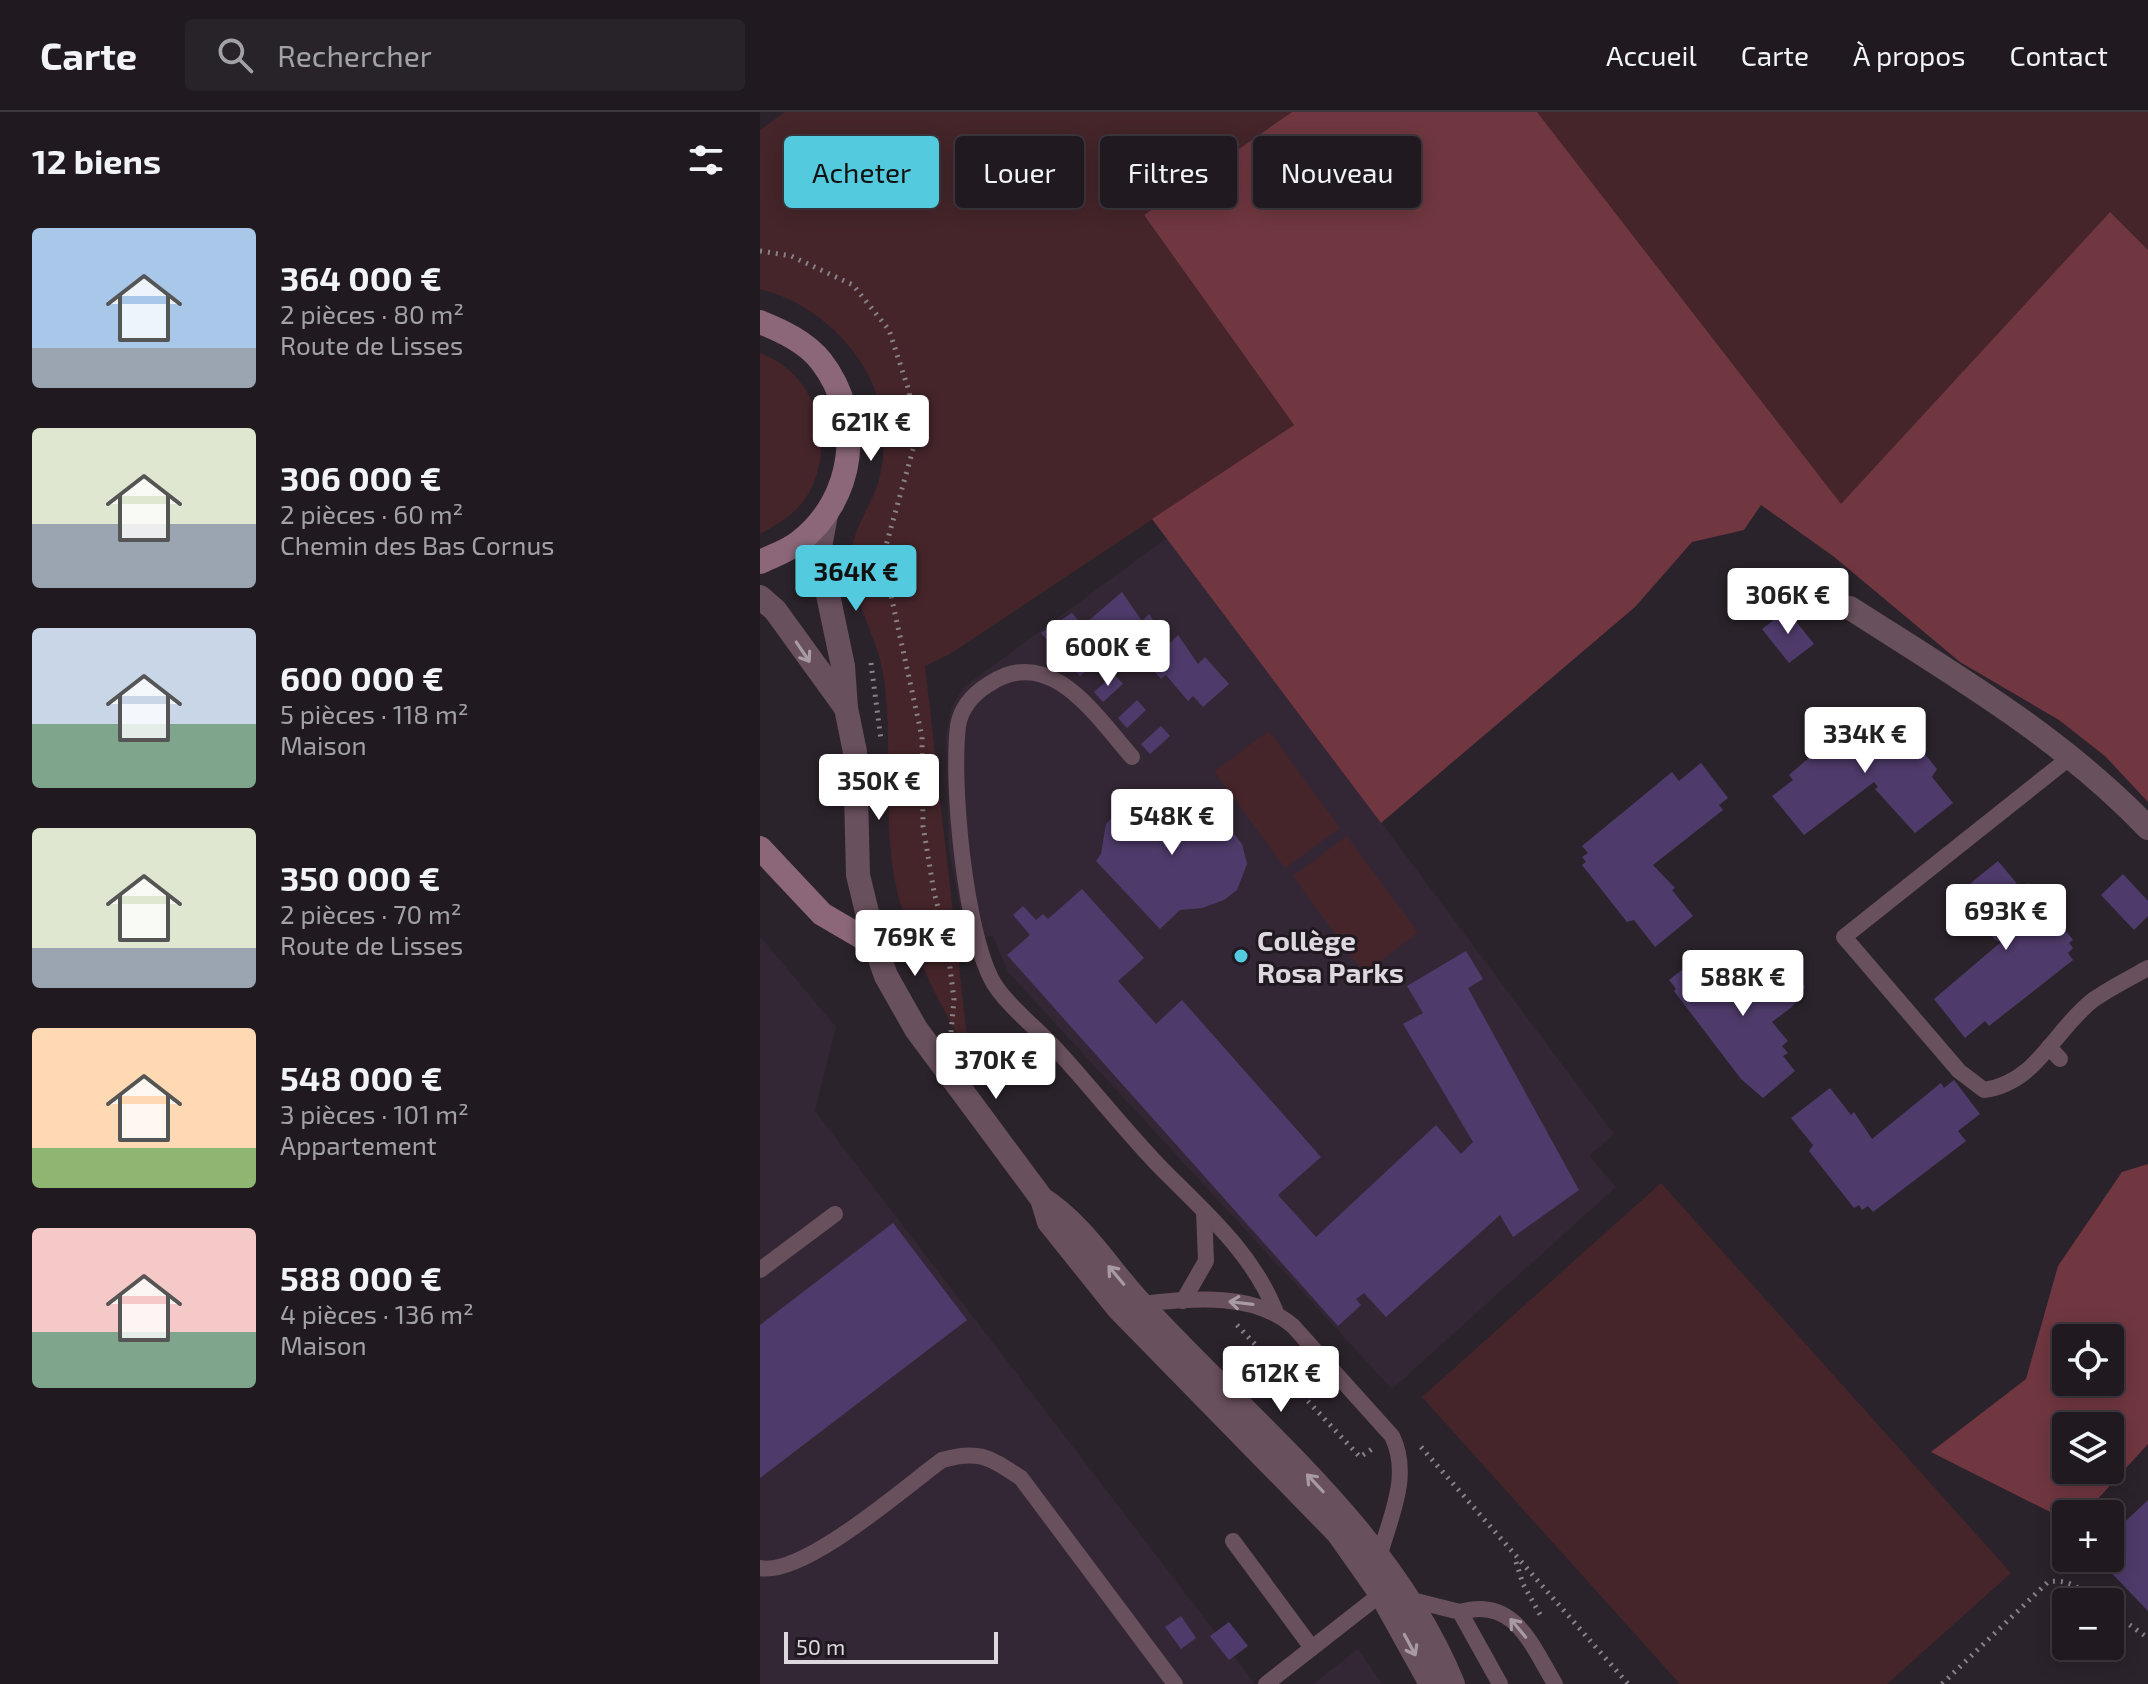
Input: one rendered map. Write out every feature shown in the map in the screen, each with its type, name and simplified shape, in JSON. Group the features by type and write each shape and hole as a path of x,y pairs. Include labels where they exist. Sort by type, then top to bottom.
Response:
{"main road":[{"path":"760,322 789,333 821,360 842,396 850,436 845,478 826,515 797,544 760,562"},
{"path":"760,848 822,914 875,945"}],"street":[{"path":"826,515 819,552 843,666 846,708 855,752 858,875 886,976 916,1029 1042,1199 1049,1222 1118,1308 1338,1533 1381,1594 1431,1684"},
{"path":"760,597 775,610 846,708"},
{"path":"1850,608 2026,721 2073,755 2148,828"},
{"path":"1042,1199 1063,1213 1140,1304 1380,1554 1430,1635 1453,1684"}],"lane":[{"path":"1132,757 1076,693 1047,673 1020,671 994,681 971,696 958,723 956,785 966,881 977,934 993,982 1237,1244 1267,1289 1275,1310 1392,1436 1402,1456 1401,1481 1380,1554"},
{"path":"2073,755 1844,937 1959,1071 1984,1090 2006,1087 2054,1053 2091,1001 2131,986 2148,968"},
{"path":"1183,1301 1206,1261 1204,1211"},
{"path":"760,1270 835,1214"},
{"path":"1140,1304 1240,1302 1275,1310"},
{"path":"760,1568 793,1565 822,1549 942,1460 965,1454 988,1457 1021,1478 1175,1684"},
{"path":"1233,1541 1312,1648"},
{"path":"1266,1684 1381,1594"},
{"path":"1408,1599 1460,1612 1479,1607 1496,1610 1513,1620 1555,1684"},
{"path":"1460,1612 1500,1684"}],"path":[{"path":"760,251 791,256 853,285 889,330 909,391 914,446 885,549 887,577 922,737 923,826 954,1000 950,1044 944,1032"},
{"path":"869,655 876,683 881,742"},
{"path":"1228,1316 1360,1457 1410,1428 1423,1452 1628,1684"},
{"path":"1942,1684 2048,1582 2059,1580 2079,1588"},
{"path":"2124,1621 2148,1638"}],"shaded area":[{"path":"785,112 1292,112 1253,136 1237,150 1237,136 1100,136 1100,208 1154,208 1144,215 1294,425 950,654 925,666 969,1055 920,959 895,881 889,832 888,723 884,679 851,569 852,547 876,489 883,459 880,406 863,366 835,331 800,305 760,289 760,130"},
{"path":"1292,112 1537,112 1841,504 2110,212 2148,250 2148,802 2105,756 2059,720 1960,662 1833,556 1761,505 1744,530 1692,542 1635,607 1381,823 1152,519 1294,425 1144,215 1154,208 1237,208 1237,150 1253,139 1253,208 1421,208 1421,136 1258,136"},
{"path":"1537,112 2148,112 2148,250 2109,213 1841,505"},
{"path":"760,353 780,363 796,377 808,394 821,433 821,455 816,476 803,502 760,534"},
{"name":"Collège Rosa Parks","path":"1168,537 1614,1134 1589,1156 1616,1187 1392,1389 1008,972 993,936 966,940 949,848 946,736 952,706 964,687"},
{"path":"1269,731 1340,828 1285,868 1214,771"},
{"path":"1347,836 1418,933 1364,973 1293,876"},
{"path":"760,936 836,1027 815,1111 1255,1684 760,1684"},
{"path":"2148,1164 2148,1444 2124,1470 2124,1412 2052,1412 2052,1484 2111,1484 2097,1500 2052,1500 2052,1513 1931,1452 2026,1379 2058,1266 2122,1172"},
{"path":"1661,1183 2011,1573 1887,1684 1680,1684 1422,1397"},
{"path":"1358,1649 1382,1684 1313,1684"}],"building":[{"path":"1122,592 1142,621 1149,614 1170,643 1178,635 1198,664 1205,657 1229,684 1203,707 1193,696 1188,701 1166,675 1161,679 1138,653 1133,657 1106,634 1101,638 1087,622"},
{"path":"1787,610 1814,644 1789,663 1762,629"},
{"path":"1072,613 1083,626 1056,650 1041,633"},
{"path":"1091,649 1100,659 1080,676 1071,666"},
{"path":"1114,674 1123,684 1103,702 1094,692"},
{"path":"1137,700 1146,710 1127,728 1118,718"},
{"path":"1872,709 1878,715 1884,711 1888,716 1892,713 1937,769 1932,777 1953,803 1915,833 1875,789 1878,787 1874,782 1804,835 1772,796 1793,780 1789,775"},
{"path":"1161,726 1170,736 1150,754 1141,744"},
{"path":"1701,763 1728,798 1719,805 1723,810 1653,865 1675,888 1672,890 1693,916 1655,947 1634,920 1627,922 1582,865 1586,862 1582,857 1588,853 1582,846 1672,772 1679,781"},
{"path":"1173,797 1196,803 1226,824 1242,844 1247,864 1237,890 1224,900 1202,908 1180,910 1160,929 1096,861 1101,854 1106,824 1119,810 1144,799"},
{"path":"1998,861 2019,886 2028,883 2073,940 2069,943 2073,948 2068,953 2073,960 1989,1026 1985,1021 1965,1038 1934,999 2001,942 1995,940 1961,891"},
{"path":"2123,874 2148,901 2148,916 2134,930 2101,895"},
{"path":"1082,889 1144,958 1118,981 1156,1024 1182,1000 1321,1157 1278,1195 1316,1237 1436,1125 1461,1154 1473,1142 1403,1024 1423,1013 1407,986 1466,951 1483,979 1468,988 1579,1190 1513,1237 1500,1215 1386,1317 1364,1293 1356,1299 1361,1305 1338,1326 1007,955 1030,935 1013,915 1023,906 1036,920 1043,914 1048,919"},
{"path":"1702,954 1714,969 1718,965 1724,972 1729,968 1744,987 1759,974 1786,963 1805,987 1793,1006 1772,1022 1788,1041 1782,1046 1788,1053 1783,1056 1795,1071 1763,1098 1741,1079 1674,991 1676,989 1669,980"},
{"path":"1954,1080 1980,1114 1958,1131 1966,1141 1873,1212 1868,1206 1862,1210 1859,1205 1854,1208 1809,1151 1813,1145 1791,1118 1830,1088 1851,1115 1854,1112 1872,1139 1941,1083 1944,1088"},
{"path":"893,1223 967,1320 760,1478 760,1325"},
{"path":"2148,1500 2148,1611 2110,1572 2124,1572 2124,1523"},
{"path":"1181,1616 1196,1638 1181,1649 1165,1627"},
{"path":"1229,1622 1248,1646 1229,1660 1210,1636"}],"place":[{"name":"Collège Rosa Parks","path":"1241,956"}]}
